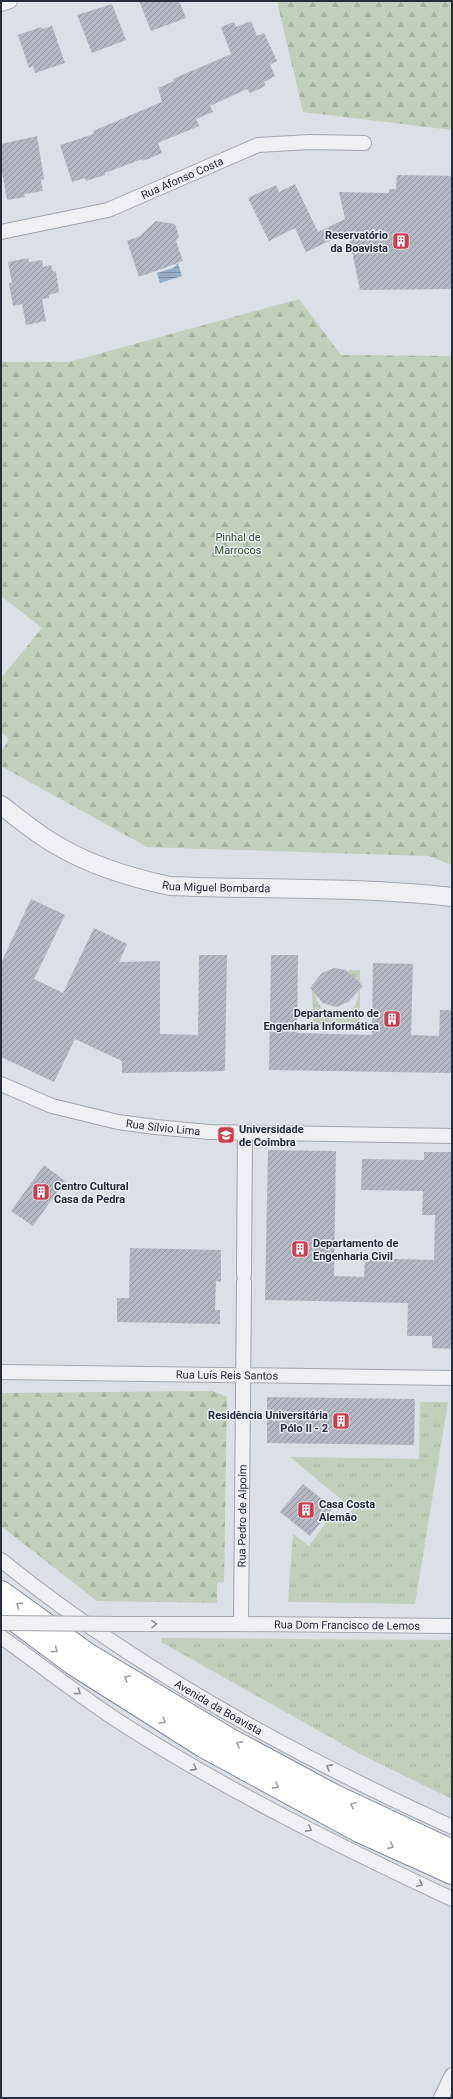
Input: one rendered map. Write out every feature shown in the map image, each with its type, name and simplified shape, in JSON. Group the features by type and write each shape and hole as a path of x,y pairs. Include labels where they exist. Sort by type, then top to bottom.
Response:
{"highway":[{"name":"Avenida da Boavista","path":"1,1592 87,1654 229,1739 333,1796 452,1851"},
{"path":"1,1610 72,1663 203,1746 359,1831 452,1872"}],"street":[{"path":"1,4 10,1"},
{"name":"Rua Afonso Costa","path":"1,232 108,210 258,145 310,142 364,143"},
{"name":"Rua Miguel Bombarda","path":"1,805 58,846 116,872 170,886 410,893 452,897"},
{"name":"Rua Sílvio Lima","path":"1,1084 52,1106 118,1122 209,1132 452,1136"},
{"name":"Rua Pedro de Alpoím","path":"241,1624 245,1133"},
{"name":"Rua Luís Reis Santos","path":"1,1372 452,1378"},
{"name":"Avenida da Boavista","path":"1,1560 36,1588 116,1645 231,1714 392,1800 452,1827"},
{"path":"1,1623 241,1624"},
{"name":"Rua Dom Francisco de Lemos","path":"241,1624 452,1626"},
{"path":"1,1637 125,1725 192,1766 347,1850 452,1899"},
{"path":"441,2098 452,2075"}],"green space":[{"path":"277,1 452,1 452,130 303,112"},
{"name":"Pinhal de Marrocos","path":"299,299 341,355 452,356 452,865 429,856 147,847 1,766 1,752 9,739 1,732 1,678 42,628 1,596 1,362 69,362"},
{"path":"348,970 360,970 360,1025 313,1025 312,984 314,984 317,1001 326,1011 332,1014 338,1014 346,1012 354,1007 359,991"},
{"path":"213,1391 227,1397 224,1582 217,1583 217,1603 97,1601 1,1526 1,1393"},
{"path":"420,1402 448,1402 415,1604 288,1602 293,1534 309,1546 333,1513 344,1522 353,1509 290,1457 419,1459"},
{"path":"161,1638 452,1640 452,1799 360,1754 161,1642"}],"water":[{"path":"178,263 182,276 160,283 157,273 173,268"}],"building":[{"path":"139,1 179,1 186,18 151,31"},
{"path":"112,4 126,40 92,53 77,15"},
{"path":"251,21 257,36 264,33 277,61 270,65 275,76 264,82 266,86 250,93 247,89 210,106 213,112 196,119 199,126 158,143 162,153 143,161 142,159 105,173 105,175 86,181 85,178 72,182 60,145 94,134 93,131 162,102 158,88 174,81 173,79 231,54 221,27 234,22 236,27"},
{"path":"52,26 65,63 35,73 33,66 29,68 18,35 41,27 42,29"},
{"path":"37,136 44,179 41,180 43,191 24,194 25,197 7,200 1,166 1,144"},
{"name":"Reservatório da Boavista","path":"397,175 452,176 452,289 360,290 348,232 306,252 295,228 269,241 248,198 276,185 279,192 295,184 318,232 345,219 339,192 389,193 389,189 396,189"},
{"path":"156,221 175,224 179,237 176,241 183,261 139,277 127,241 140,236"},
{"path":"28,258 29,262 42,260 43,267 51,265 53,272 56,271 59,292 49,295 49,298 42,299 46,321 26,325 22,304 13,306 9,283 12,283 8,262"},
{"path":"31,899 65,915 34,979 63,993 94,928 127,944 119,962 160,961 160,1034 198,1035 199,955 227,955 225,1071 122,1073 122,1061 75,1039 54,1082 1,1057 1,963"},
{"name":"Departamento de Engenharia Informática","path":"271,955 298,955 297,1033 372,1035 373,963 413,964 411,1035 439,1036 440,1010 452,1010 452,1073 269,1070"},
{"path":"334,968 346,970 363,986 348,1002 336,1007 323,1003 310,988 322,973"},
{"name":"Departamento de Engenharia Civil","path":"268,1150 336,1151 334,1276 364,1277 365,1258 434,1260 435,1215 422,1215 423,1191 361,1190 362,1159 424,1160 424,1152 452,1152 452,1349 432,1348 432,1336 407,1336 408,1303 265,1300"},
{"name":"Centro Cultural Casa da Pedra","path":"44,1165 65,1181 33,1226 11,1211"},
{"path":"130,1248 221,1250 221,1282 216,1281 215,1310 220,1310 220,1324 117,1322 117,1298 129,1298"},
{"name":"Residência Universitária Pólo II - 2","path":"267,1397 415,1399 414,1445 267,1443"},
{"name":"Casa Costa Alemão","path":"303,1484 333,1508 310,1536 280,1512"}],"place":[{"name":"Reservatório da Boavista","path":"401,241"},
{"name":"Departamento de Engenharia Informática","path":"392,1019"},
{"name":"Universidade de Coimbra","path":"226,1135"},
{"name":"Centro Cultural Casa da Pedra","path":"41,1192"},
{"name":"Departamento de Engenharia Civil","path":"300,1249"},
{"name":"Residência Universitária Pólo II - 2","path":"341,1421"},
{"name":"Casa Costa Alemão","path":"306,1510"}]}
